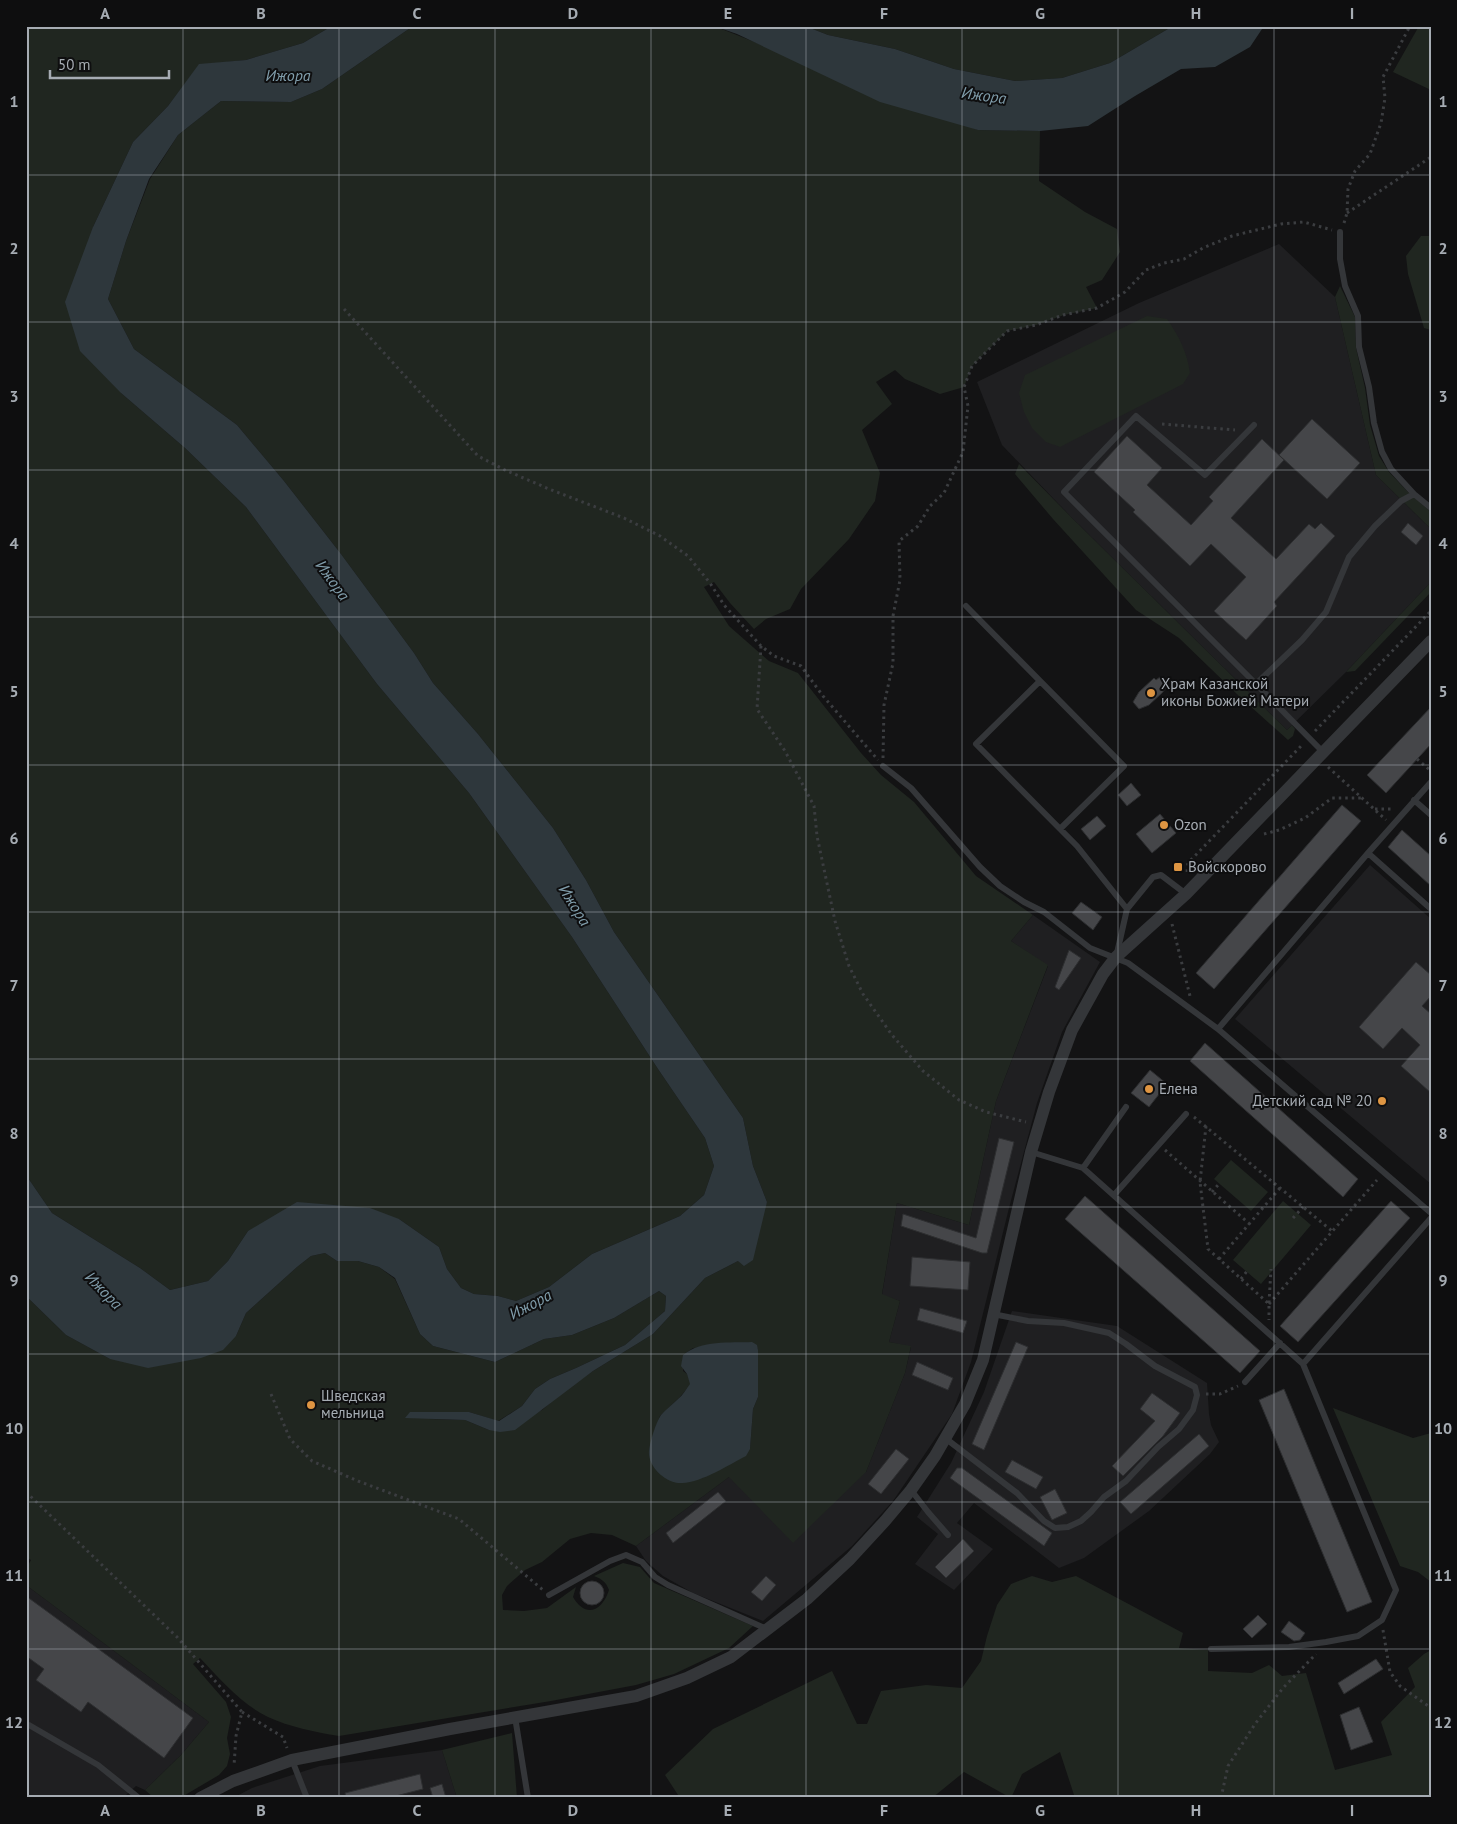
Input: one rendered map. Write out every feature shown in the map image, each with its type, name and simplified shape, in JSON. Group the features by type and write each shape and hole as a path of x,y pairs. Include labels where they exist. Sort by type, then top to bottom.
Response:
{"street":[{"path":"200,1798 233,1781 292,1760 636,1696 687,1678 731,1657 807,1599 850,1559 911,1490 935,1456 965,1404 983,1360 1031,1152 1049,1092 1072,1030 1102,974 1116,957 1186,894 1431,641"}],"lane":[{"path":"1340,232 1340,258 1345,286 1358,316 1359,346 1382,452 1391,469 1414,494 1431,508"},
{"path":"1254,426 1205,475 1136,416 1064,492 1309,737 1320,755"},
{"path":"1256,684 1302,640 1326,612 1350,558 1370,533 1401,500 1414,494"},
{"path":"966,606 1124,766 1060,829"},
{"path":"1040,681 976,744 1078,846 1127,909"},
{"path":"883,766 911,788 980,867 1000,886 1024,902 1044,912 1090,948 1128,963 1193,1008 1431,1214"},
{"path":"1218,1028 1431,782"},
{"path":"1414,800 1431,815"},
{"path":"1368,853 1431,909"},
{"path":"1116,957 1127,909 1153,877 1161,875 1186,894"},
{"path":"1083,1168 1126,1107"},
{"path":"1114,1195 1186,1114"},
{"path":"1031,1152 1083,1168 1303,1364 1396,1590 1382,1620 1358,1636 1289,1647 1211,1649"},
{"path":"1303,1364 1431,1218"},
{"path":"945,1438 984,1469 1018,1492 1044,1521 1055,1528 1068,1527 1081,1521 1104,1497 1126,1481 1158,1447 1179,1429 1193,1410 1198,1395 1195,1387 1155,1366 1109,1333 1064,1323 1028,1321 993,1314"},
{"path":"1245,1382 1280,1343"},
{"path":"911,1490 948,1535"},
{"path":"549,1595 626,1554 642,1562 655,1577 668,1585 769,1629"},
{"path":"515,1717 528,1798"},
{"path":"26,1727 28,1725 98,1765 139,1798"},
{"path":"292,1760 308,1798"}],"path":[{"path":"883,766 884,705 893,663 893,616 900,580 899,541 918,526 930,506 944,493 963,452 968,406 964,388 972,366 1007,331 1097,308 1125,292 1146,270 1164,263 1184,259 1203,248 1232,236 1281,224 1304,222 1340,232 1347,213 1348,189 1355,171 1370,154 1382,123 1385,98 1383,77 1410,26"},
{"path":"1347,213 1431,157"},
{"path":"344,309 478,456 549,489 624,518 660,536 688,556 710,583 724,605 761,646 774,656 801,666 823,696 883,766"},
{"path":"1144,423 1248,432"},
{"path":"1309,737 1431,611"},
{"path":"761,646 757,709 785,751 814,806 817,836 835,921 849,966 862,994 892,1035 924,1071 959,1100 986,1112 1039,1126"},
{"path":"1186,894 1188,863 1303,744 1320,755 1362,798 1392,825"},
{"path":"1417,758 1431,770"},
{"path":"1262,835 1279,830 1305,818 1332,798 1362,798"},
{"path":"1374,809 1406,810"},
{"path":"1172,921 1193,1008"},
{"path":"1186,1114 1193,1115 1332,1231"},
{"path":"1206,1126 1200,1182 1208,1249 1269,1304"},
{"path":"1158,1144 1253,1226"},
{"path":"1269,1304 1383,1172"},
{"path":"1212,1192 1218,1185"},
{"path":"1219,1259 1280,1188"},
{"path":"1293,1218 1303,1207"},
{"path":"1269,1334 1271,1269"},
{"path":"1240,1278 1247,1271"},
{"path":"1198,1395 1220,1394 1245,1382"},
{"path":"271,1394 290,1439 312,1461 358,1481 459,1519 549,1595"},
{"path":"26,1492 177,1637 242,1712 283,1737 292,1760"},
{"path":"1382,1620 1390,1672 1400,1686 1431,1708"},
{"path":"1221,1798 1228,1766 1255,1724 1283,1688 1326,1642"},
{"path":"233,1781 236,1736 242,1712"}],"shaded area":[{"path":"26,26 332,26 303,43 246,60 199,65 168,106 133,142 93,227 121,393 185,448 246,507 377,684 469,793 572,937 705,1138 714,1166 704,1195 680,1216 592,1254 549,1287 516,1301 498,1296 474,1294 461,1288 447,1269 439,1247 399,1219 248,1231 228,1261 208,1281 170,1290 140,1268 52,1213 26,1175"},
{"path":"413,26 714,26 978,130 1040,131 1039,181 1085,212 1117,229 1120,252 1102,280 1086,287 1097,308 1007,331 972,366 964,387 940,394 905,379 895,370 876,382 892,404 862,430 880,473 875,501 849,539 801,589 790,609 766,619 754,629 714,582 704,587 729,626 769,661 798,673 861,753 881,775 914,802 976,876 1033,915 1011,941 1048,965 996,1101 969,1225 897,1203 882,1294 900,1301 889,1342 911,1346 905,1373 866,1472 793,1543 729,1477 636,1546 612,1535 591,1533 570,1539 542,1562 525,1570 507,1586 502,1595 503,1610 524,1611 547,1608 576,1587 573,1597 578,1604 588,1610 593,1610 602,1603 609,1590 603,1581 594,1576 623,1563 640,1567 654,1583 753,1626 729,1648 674,1674 636,1685 339,1736 311,1731 276,1721 258,1712 231,1690 200,1658 193,1664 226,1702 231,1717 227,1738 230,1754 227,1766 219,1775 180,1798 154,1798 145,1790 181,1755 209,1722 26,1585 26,1569 31,1560 26,1557 26,1296 66,1335 110,1359 236,1336 246,1313 311,1256 325,1253 337,1261 358,1261 379,1267 395,1279 420,1334 433,1346 495,1362 544,1339 572,1335 614,1318 659,1291 666,1296 665,1311 625,1345 550,1379 535,1389 522,1406 498,1421 469,1412 429,1419 465,1420 489,1430 542,1410 563,1392 593,1371 653,1334 705,1278 738,1261 767,1202 753,1166 743,1118 614,932 586,880 553,828 478,734 433,683 414,653 341,554 237,425 134,349 108,299 126,241 150,179 178,135 221,101 291,102 322,89","holes":["756,1345 758,1350 758,1397 753,1409 750,1448 704,1477 679,1483 654,1432 660,1416 691,1384 687,1374 683,1371 683,1355 693,1348"]},
{"path":"805,26 1173,26 1110,63 1062,78 1015,81 954,69 895,49 828,35"},
{"path":"1419,26 1431,26 1431,90 1393,72"},
{"path":"1421,236 1431,236 1431,330 1424,328 1408,274 1406,256"},
{"path":"1279,244 1335,297 1376,475 1431,529 1431,582 1346,672 1287,730 1072,518 1002,445 977,382 1139,303"},
{"path":"1340,286 1355,317 1356,348 1365,388 1370,425 1379,456 1389,472 1431,512 1431,529 1376,475 1335,297"},
{"path":"1147,316 1167,319 1179,338 1185,351 1190,373 1183,384 1060,447 1046,442 1032,428 1024,412 1019,393 1025,375"},
{"path":"1019,464 1287,730 1292,725 1295,729 1293,736 1288,740 1179,638 1136,610 1053,519 1015,474"},
{"path":"1431,582 1431,592 1355,671 1346,672"},
{"name":"Детский сад № 20","path":"1370,865 1431,919 1431,1184 1235,1019"},
{"path":"1033,915 1100,962 1062,1032 1037,1103 971,1362 952,1414 893,1501 852,1546 763,1621 693,1593 663,1576 646,1561 636,1546 729,1477 866,1472 905,1373 911,1347 889,1342 900,1301 882,1295 897,1203 969,1225 996,1101 1048,966 1011,941"},
{"path":"1231,1160 1268,1192 1251,1211 1214,1179"},
{"path":"1283,1201 1311,1225 1261,1284 1233,1260"},
{"path":"1012,1311 1117,1326 1207,1383 1211,1425 1219,1442 1210,1454 1149,1511 1084,1558 1059,1568 974,1503 957,1523 993,1549 954,1590 915,1564 938,1534 917,1517 951,1463 984,1392"},
{"path":"1333,1408 1413,1438 1431,1433 1431,1582 1418,1572 1400,1566"},
{"path":"1032,1576 1052,1582 1076,1576 1183,1633 1179,1648 1208,1650 1208,1671 1252,1673 1269,1665 1282,1676 1306,1673 1335,1770 1392,1755 1381,1722 1415,1687 1408,1668 1431,1650 1431,1798 1075,1798 1060,1752 1022,1774 1011,1798 964,1772 932,1798 680,1798 665,1775 713,1729 832,1671 857,1724 867,1724 881,1691 926,1685 962,1688 981,1661 997,1605 1011,1584"},
{"path":"26,1585 209,1722 181,1755 145,1790 136,1786 126,1795 128,1798 26,1798"},
{"path":"512,1733 517,1798 457,1798 442,1750"},
{"path":"442,1750 457,1798 233,1798 252,1788 320,1766"}],"water":[{"path":"332,26 413,26 322,89 291,102 221,101 178,135 149,179 126,241 108,299 134,349 237,425 341,554 414,653 433,683 478,734 553,828 586,880 614,932 743,1118 753,1166 767,1202 753,1260 744,1266 738,1261 705,1278 653,1334 593,1371 515,1430 500,1432 489,1430 465,1420 405,1418 410,1412 469,1412 499,1421 522,1406 535,1389 550,1379 625,1345 665,1311 666,1296 659,1291 614,1318 572,1335 544,1339 495,1362 433,1346 420,1334 395,1278 379,1267 358,1261 337,1261 325,1253 311,1256 246,1313 236,1336 223,1350 201,1358 148,1368 110,1359 66,1335 26,1296 26,1175 52,1213 140,1268 170,1290 208,1281 228,1261 248,1231 297,1202 370,1208 399,1219 439,1247 447,1269 461,1288 474,1294 498,1296 516,1301 549,1287 592,1254 680,1216 704,1195 714,1166 705,1138 572,937 469,793 377,684 246,507 185,448 121,393 80,351 65,302 93,227 133,142 168,106 199,64 246,60 303,43"},
{"name":"Ижора","path":"714,26 805,26 828,35 895,49 954,69 1015,81 1062,78 1110,63 1173,26 1264,26 1250,47 1215,67 1181,69 1088,126 1040,131 978,130 880,102 737,34"},
{"path":"752,1342 757,1345 758,1350 758,1397 753,1409 750,1449 746,1456 698,1480 677,1483 666,1479 653,1466 650,1461 649,1451 661,1415 681,1396 690,1384 687,1374 681,1366 683,1355 690,1350 707,1345"}],"building":[{"path":"1312,419 1360,463 1327,499 1279,455"},
{"path":"1127,436 1162,468 1147,485 1191,525 1213,501 1209,497 1262,439 1284,460 1231,518 1276,559 1309,524 1315,529 1321,523 1335,536 1274,602 1277,606 1246,640 1214,611 1246,577 1211,544 1190,566 1133,512 1135,510 1094,472"},
{"path":"1408,523 1423,536 1416,545 1401,532"},
{"name":"Храм Казанской иконы Божией Матери","path":"1160,677 1168,685 1149,705 1139,709 1133,702 1139,692 1154,678 1156,680"},
{"path":"1431,707 1431,744 1386,793 1367,775"},
{"path":"1131,783 1141,795 1127,806 1118,795"},
{"path":"1342,805 1361,821 1214,989 1196,973"},
{"path":"1160,814 1176,833 1152,853 1136,834"},
{"path":"1097,816 1106,826 1090,840 1081,829"},
{"path":"1402,830 1431,856 1431,886 1388,847"},
{"path":"1081,902 1102,917 1093,930 1072,913"},
{"path":"1069,950 1081,958 1059,990 1055,987"},
{"path":"1416,962 1431,975 1431,996 1422,1006 1431,1014 1431,1093 1401,1066 1420,1045 1402,1028 1383,1049 1359,1027"},
{"path":"1205,1043 1358,1179 1343,1197 1190,1061"},
{"name":"Елена","path":"1150,1070 1167,1084 1149,1107 1131,1093"},
{"path":"999,1138 1014,1142 987,1253 901,1226 903,1214 976,1238"},
{"path":"1085,1196 1260,1351 1240,1373 1065,1219"},
{"path":"1391,1201 1410,1218 1298,1342 1280,1326"},
{"path":"912,1257 970,1262 968,1290 910,1286"},
{"path":"920,1308 967,1321 963,1333 917,1320"},
{"path":"1016,1342 1028,1347 984,1450 972,1444"},
{"path":"917,1362 953,1378 948,1390 912,1375"},
{"path":"1284,1389 1372,1602 1347,1612 1259,1400"},
{"path":"1152,1393 1180,1413 1163,1436 1123,1476 1112,1466 1155,1421 1140,1409"},
{"path":"1199,1434 1209,1446 1131,1514 1120,1502"},
{"path":"896,1449 909,1459 881,1494 868,1484"},
{"path":"1012,1460 1043,1477 1036,1489 1005,1472"},
{"path":"957,1468 962,1468 1052,1533 1044,1546 950,1478"},
{"path":"1055,1489 1067,1513 1052,1520 1040,1497"},
{"path":"718,1492 726,1501 673,1543 666,1533"},
{"path":"963,1539 974,1551 946,1578 935,1567"},
{"path":"766,1576 776,1585 762,1601 751,1592"},
{"path":"592,1581 600,1585 604,1593 600,1601 592,1605 584,1601 580,1593 584,1585"},
{"path":"26,1596 193,1718 164,1758 88,1702 81,1712 36,1680 44,1669 26,1656"},
{"path":"1258,1615 1267,1624 1252,1638 1243,1629"},
{"path":"1289,1621 1305,1633 1300,1640 1294,1641 1281,1632"},
{"path":"1376,1659 1383,1669 1344,1694 1338,1683"},
{"path":"1359,1707 1373,1742 1351,1750 1340,1715"},
{"path":"420,1774 423,1789 388,1798 346,1798 345,1793"},
{"path":"442,1784 446,1798 433,1798 430,1788"}],"place":[{"name":"Храм Казанской иконы Божией Матери","path":"1151,693"},
{"name":"Ozon","path":"1164,825"},
{"name":"Войскорово","path":"1178,867"},
{"name":"Елена","path":"1149,1089"},
{"name":"Детский сад № 20","path":"1382,1101"},
{"name":"Шведская мельница","path":"311,1405"}]}
